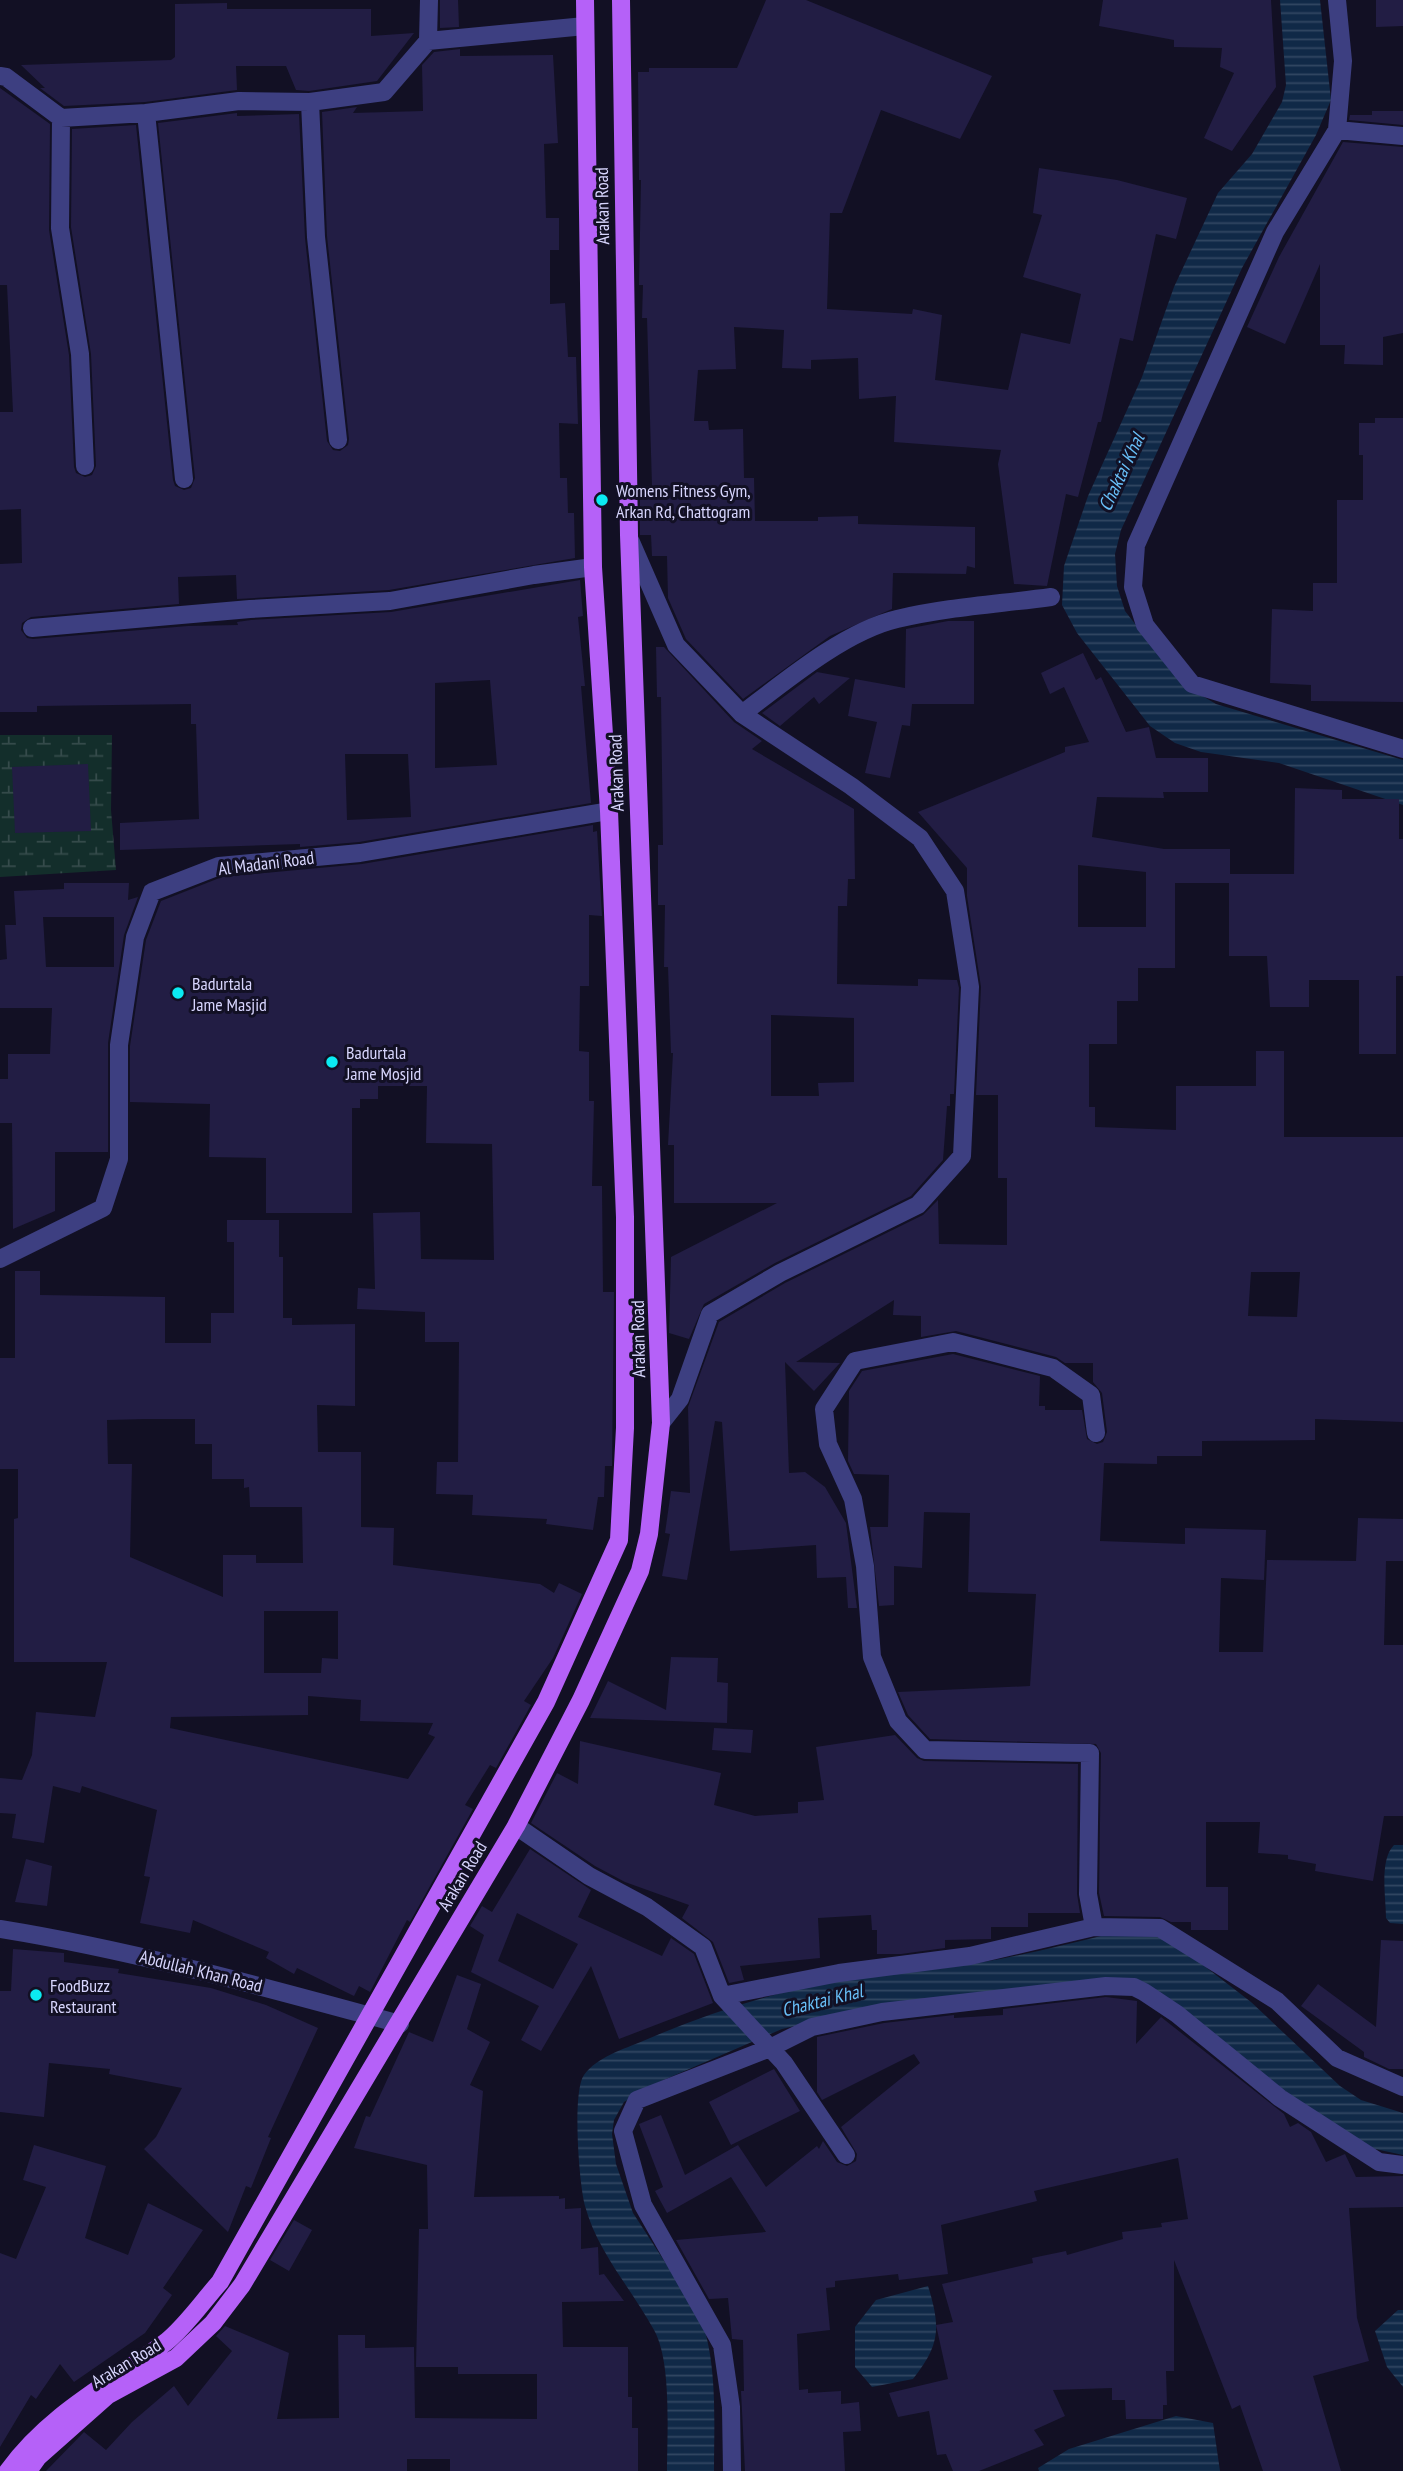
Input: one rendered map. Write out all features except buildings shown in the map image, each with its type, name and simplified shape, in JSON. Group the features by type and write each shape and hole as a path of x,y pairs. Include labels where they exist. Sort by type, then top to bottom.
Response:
{"main road":[{"name":"Arakan Road","path":"8,2471 18,2457 84,2396 168,2340 220,2282 546,1702 619,1540 625,1428 625,1217 609,811 593,568 584,0"},
{"name":"Arakan Road","path":"28,2471 38,2457 108,2395 176,2358 213,2323 242,2285 516,1826 581,1700 640,1571 649,1534 661,1423 629,535 621,0"}],"street":[{"path":"0,76 61,118 146,113 239,102 310,102 384,92 428,41 429,0"},
{"path":"1337,0 1343,61 1337,130 1275,232 1136,545 1133,587 1144,625 1192,684 1403,749"},
{"path":"428,41 584,26"},
{"path":"310,102 316,237 338,440"},
{"path":"146,113 184,479"},
{"path":"61,118 61,228 80,354 85,466"},
{"path":"1337,130 1403,136"},
{"path":"629,535 676,645 742,714 850,786 920,838 955,891 970,987 962,1156 918,1205 780,1273 710,1314 680,1399 661,1423"},
{"path":"32,628 250,609 390,601 534,575 593,568"},
{"path":"742,714 803,668 853,638 895,619 1051,597"},
{"name":"Al Madani Road","path":"0,1259 103,1208 119,1159 119,1045 135,937 152,892 219,866 360,852 609,811"},
{"path":"1094,1927 1088,1894 1090,1753 925,1750 898,1721 872,1657 865,1566 853,1499 828,1444 824,1409 855,1362 953,1342 1053,1368 1091,1395 1096,1433"},
{"path":"516,1826 589,1876 647,1907 703,1947 722,1997 784,2063 846,2155"},
{"path":"722,1997 839,1973 970,1956 1094,1927 1160,1928 1277,2001 1337,2058 1403,2087"},
{"name":"Abdullah Khan Road","path":"0,1929 215,1973 400,2024"},
{"path":"732,2471 731,2407 722,2345 643,2205 623,2131 637,2100 812,2027 882,2012 1106,1986 1134,1987 1177,2014 1279,2098 1379,2162 1403,2165"}],"green space":[{"path":"0,735 112,735 111,810 116,870 0,877"}],"water":[{"name":"Chaktai Khal","path":"1280,0 1320,0 1331,100 1316,135 1242,268 1121,530 1115,554 1117,586 1125,611 1182,684 1216,704 1403,760 1403,805 1279,763 1201,752 1175,743 1150,726 1077,633 1062,605 1064,566 1088,496 1142,377 1174,287 1218,193 1252,154 1282,102 1286,85"},
{"path":"1394,1845 1403,1845 1403,1924 1390,1923 1386,1918 1385,1869 1389,1852"},
{"name":"Chaktai Khal","path":"1105,1935 1157,1936 1190,1955 1251,2002 1340,2086 1361,2100 1403,2113 1403,2155 1366,2147 1326,2122 1148,1988 863,2010 782,2029 659,2082 624,2102 614,2120 612,2134 616,2164 633,2213 700,2316 710,2353 714,2392 714,2471 667,2471 666,2379 660,2344 598,2239 585,2206 577,2118 580,2085 584,2075 603,2058 619,2051 695,2020 774,1995 855,1977 985,1962"},
{"path":"928,2286 936,2325 929,2356 913,2379 872,2387 855,2367 855,2327 876,2300"},
{"path":"1398,2310 1403,2310 1403,2387 1387,2367 1375,2331"},
{"path":"1176,2416 1213,2423 1220,2471 1039,2471 1038,2468 1069,2449"}],"place":[{"name":"Womens Fitness Gym, Arkan Rd, Chattogram","path":"602,500"},
{"name":"Badurtala Jame Masjid","path":"178,993"},
{"name":"Badurtala Jame Mosjid","path":"332,1062"},
{"name":"FoodBuzz Restaurant","path":"36,1995"}]}
